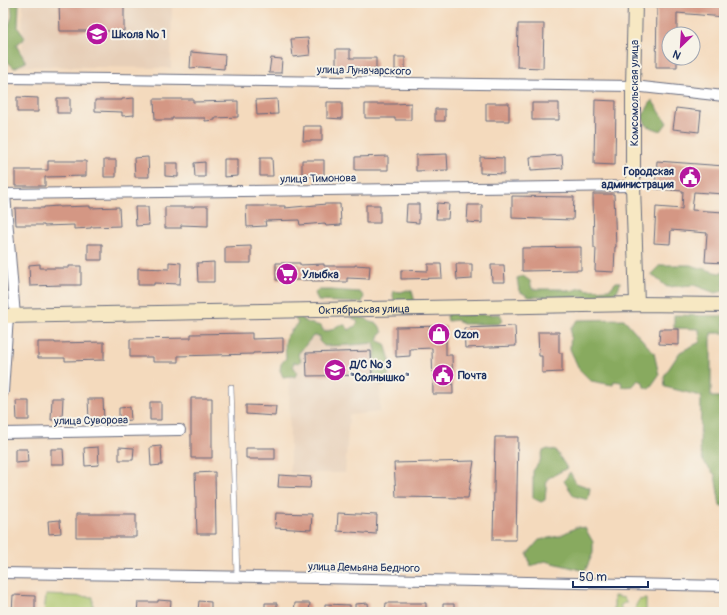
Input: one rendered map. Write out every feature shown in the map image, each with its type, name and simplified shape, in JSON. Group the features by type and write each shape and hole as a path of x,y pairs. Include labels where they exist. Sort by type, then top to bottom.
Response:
{"street":[{"name":"Комсомольская улица","path":"635,3 633,186 637,304"},
{"name":"улица Луначарского","path":"3,78 112,78 633,86 724,96"},
{"name":"улица Тимонова","path":"4,194 633,186"},
{"path":"3,392 9,316 4,194"},
{"name":"Октябрьская улица","path":"9,316 637,304 724,305"},
{"name":"улица Суворова","path":"3,433 180,430"},
{"name":"улица Демьяна Бедного","path":"3,573 236,576 724,586"}],"lane":[{"path":"231,387 236,576"}],"shaded area":[{"name":"Школа № 1","path":"23,3 172,3 171,68 22,66"},
{"name":"Д/С № 3 \"Солнышко\"","path":"289,328 381,328 380,412 349,415 345,473 290,473"}],"green space":[{"path":"11,3 19,3 18,28 25,38 16,45 26,62 14,68 4,58 3,41 3,36 12,16"},
{"path":"652,100 667,123 661,131 647,126 642,117"},
{"path":"660,265 690,265 719,273 724,272 724,291 715,293 694,285 667,287 651,274"},
{"path":"523,276 530,281 532,289 561,289 570,291 582,288 589,290 610,289 616,282 621,282 617,291 608,297 529,297 519,291 517,278"},
{"path":"318,290 359,292 364,296 362,303 318,301 315,293"},
{"path":"407,290 412,291 415,302 402,302 394,300 394,291 401,292"},
{"path":"457,311 460,315 500,314 503,320 499,324 463,324 457,320 448,321 447,316 450,312"},
{"path":"354,314 367,319 370,322 378,324 383,332 380,334 378,341 385,344 390,360 387,382 383,386 378,382 373,383 373,365 376,351 374,343 324,346 319,341 320,336 313,336 298,354 301,360 299,363 294,362 293,366 297,372 295,377 283,377 280,370 281,364 286,358 285,343 287,336 298,323 294,316 299,315 303,320 321,326 324,332 339,325 345,325 349,330 358,323 352,318"},
{"path":"674,315 724,316 724,333 711,333 711,397 724,397 724,506 720,506 715,475 703,461 700,450 701,396 665,387 664,376 680,352 700,342 699,329 674,328"},
{"path":"624,319 654,353 659,375 649,389 644,387 643,382 638,380 633,386 623,387 621,382 614,381 613,385 591,381 579,369 570,349 571,328 578,320"},
{"path":"548,449 556,451 567,468 547,479 545,500 541,502 533,498 533,471 540,461 543,451"},
{"path":"570,472 576,483 590,488 588,500 574,496 564,481"},
{"path":"577,527 585,528 593,542 593,553 585,571 545,561 531,566 527,554 539,540 559,536"},
{"path":"46,595 93,597 93,612 44,612"},
{"path":"614,596 624,598 627,603 620,606 623,612 614,612"},
{"path":"646,599 646,612 632,612 635,610 639,600"}],"building":[{"path":"59,3 124,3 124,31 60,31"},
{"path":"687,3 724,3 724,17 677,13 677,26 661,26 661,66 677,67 656,67 657,5 687,5"},
{"path":"518,24 544,24 543,68 517,67"},
{"path":"308,38 310,55 293,57 291,39"},
{"path":"336,49 350,49 350,58 376,58 376,70 336,69"},
{"path":"191,52 225,55 224,69 200,67 190,68"},
{"path":"395,57 405,57 405,70 395,70"},
{"path":"271,58 282,59 281,73 269,73"},
{"path":"17,97 38,98 38,112 17,112"},
{"path":"57,98 70,98 70,113 57,113"},
{"path":"134,98 134,115 122,116 122,112 95,111 95,100 122,100"},
{"path":"154,99 193,99 193,102 238,101 238,117 215,118 215,120 205,121 205,118 172,118 172,120 155,120"},
{"path":"277,99 278,114 257,115 256,100"},
{"path":"595,100 616,101 615,165 594,164"},
{"path":"327,102 342,102 342,119 327,118"},
{"path":"411,103 411,120 395,120 395,118 365,118 365,104"},
{"path":"486,103 509,103 509,121 486,121"},
{"path":"532,103 559,103 559,120 532,120"},
{"path":"676,108 701,111 699,132 673,129"},
{"path":"435,109 445,109 445,121 435,121"},
{"path":"304,126 322,126 322,141 303,141"},
{"path":"447,154 448,170 416,171 416,155"},
{"path":"562,155 563,168 531,170 530,157"},
{"path":"388,156 388,170 355,170 355,157"},
{"path":"148,157 149,177 135,177 134,158"},
{"path":"480,157 504,158 504,174 480,173"},
{"path":"260,158 272,158 273,176 260,176"},
{"path":"224,159 238,159 238,176 224,177"},
{"path":"104,160 116,160 116,177 104,177"},
{"path":"302,160 324,160 324,175 302,176"},
{"path":"48,161 86,161 86,176 45,177 45,186 15,186 15,170 48,170"},
{"path":"657,161 724,166 724,194 694,192 692,210 724,212 724,263 705,262 707,233 671,230 670,244 654,243 656,207 682,209 683,191 655,189"},
{"path":"205,162 205,177 195,177 194,163"},
{"path":"165,163 178,163 178,177 165,176"},
{"path":"593,194 614,194 616,247 614,272 595,271 596,248 594,248"},
{"path":"512,196 574,197 573,220 512,218"},
{"path":"437,203 449,204 448,219 436,219"},
{"path":"340,204 341,225 326,226 325,223 300,225 299,220 265,221 266,226 247,227 246,206 285,206 285,208"},
{"path":"407,204 419,204 419,223 406,222"},
{"path":"366,205 380,205 380,223 366,223"},
{"path":"468,205 482,205 482,223 467,222"},
{"path":"59,206 90,206 90,208 119,207 120,226 74,229 74,225 16,225 15,208 44,208"},
{"path":"208,206 208,226 181,225 181,228 165,228 165,207"},
{"path":"135,207 148,207 149,225 136,226"},
{"path":"88,244 102,244 102,260 88,260"},
{"path":"251,246 251,263 225,263 225,247"},
{"path":"581,247 581,270 522,271 522,248"},
{"path":"169,262 181,263 180,284 154,283 154,285 138,285 138,268 169,269"},
{"path":"214,262 214,282 198,282 197,263"},
{"path":"276,263 300,263 300,265 324,264 324,266 370,266 369,279 347,278 347,282 276,280"},
{"path":"40,264 40,268 69,268 69,266 81,266 81,285 30,286 29,265"},
{"path":"428,264 441,264 442,278 401,279 401,270 428,271"},
{"path":"456,264 472,264 472,279 457,280"},
{"path":"491,265 504,265 505,282 492,282"},
{"name":"Почта","path":"446,326 446,355 452,355 453,394 433,394 432,348 410,349 410,356 396,357 396,327"},
{"path":"515,326 516,346 465,348 464,328"},
{"path":"660,329 679,329 679,345 659,344"},
{"path":"538,332 559,332 559,353 562,353 562,372 542,373 542,356 539,356"},
{"path":"252,333 252,339 283,338 283,352 178,356 178,362 153,362 153,357 130,357 130,339 191,338 191,334"},
{"path":"38,342 104,342 104,360 65,361 65,358 38,358"},
{"path":"371,351 372,375 307,376 306,353"},
{"path":"52,398 63,398 62,420 51,420"},
{"path":"191,398 212,398 212,458 191,458"},
{"path":"88,399 103,399 104,419 89,420"},
{"path":"16,401 29,401 29,420 17,420"},
{"path":"150,402 161,402 161,420 150,420"},
{"path":"246,405 276,406 275,416 246,414"},
{"path":"130,407 131,420 119,421 119,408"},
{"path":"495,437 518,437 516,540 493,540"},
{"path":"161,446 162,465 151,466 150,447"},
{"path":"98,447 99,465 85,466 84,448"},
{"path":"119,447 134,448 133,460 119,460"},
{"path":"246,448 275,448 275,459 246,458"},
{"path":"15,449 27,449 28,462 15,463"},
{"path":"51,449 63,449 64,464 51,464"},
{"path":"474,461 468,498 396,497 394,463"},
{"path":"215,472 216,534 197,534 195,473"},
{"path":"279,475 311,477 310,488 278,487"},
{"path":"276,513 312,514 311,530 275,528"},
{"path":"338,513 377,515 376,534 337,531"},
{"path":"76,514 136,514 136,537 76,537"},
{"path":"60,520 61,533 49,534 48,521"},
{"path":"13,595 35,596 35,612 12,612"},
{"path":"158,600 171,601 170,612 137,612 138,602 158,602"},
{"path":"199,601 211,602 211,611 198,610"},
{"path":"265,603 277,603 277,612 265,612"},
{"path":"295,603 310,603 309,612 294,612"},
{"path":"368,603 369,612 355,612 355,604"},
{"path":"386,603 426,603 426,612 385,612"},
{"path":"325,604 350,605 350,612 325,612"},
{"path":"443,604 454,604 454,612 443,612"}],"place":[{"name":"Школа № 1","path":"97,34"},
{"name":"Городская администрация","path":"690,177"},
{"name":"Улыбка","path":"287,274"},
{"name":"Ozon","path":"439,334"},
{"name":"Д/С № 3 \"Солнышко\"","path":"335,370"},
{"name":"Почта","path":"443,375"}]}
